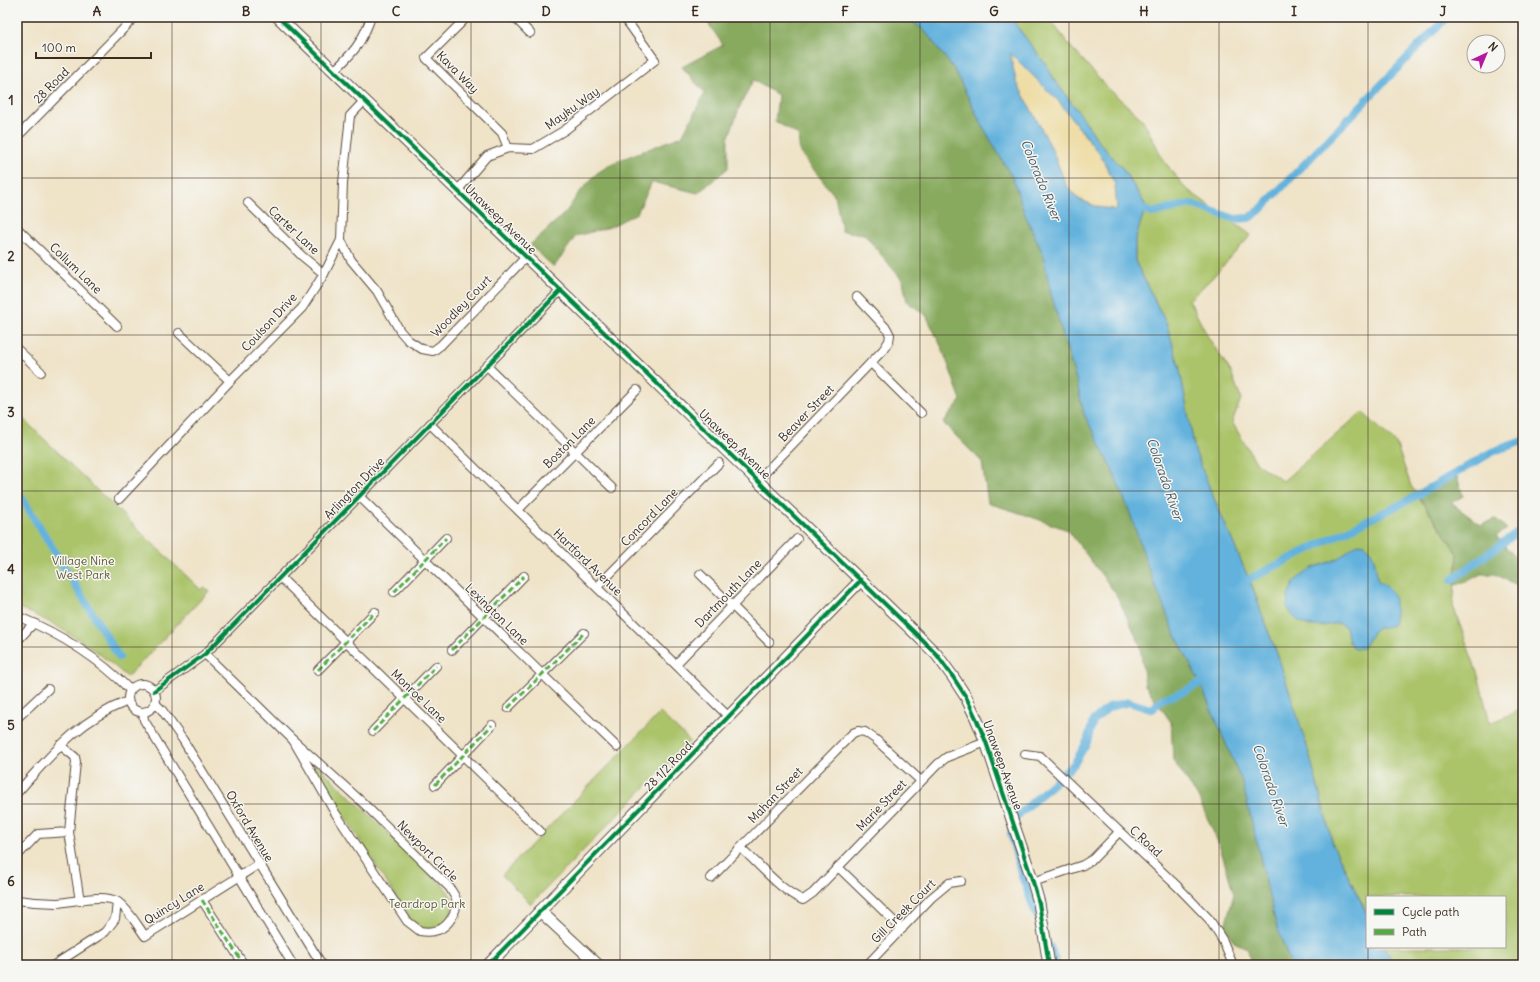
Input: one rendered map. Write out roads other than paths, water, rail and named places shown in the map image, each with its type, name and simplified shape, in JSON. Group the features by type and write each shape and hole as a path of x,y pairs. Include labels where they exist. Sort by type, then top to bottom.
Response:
{"main road":[{"name":"Unaweep Avenue","path":"278,17 758,480 937,655 966,697 986,742 1034,882 1049,965"},
{"name":"28 1/2 Road","path":"488,965 861,580"},
{"path":"540,911 598,965"}],"street":[{"name":"28 Road","path":"17,137 135,17"},
{"path":"334,71 360,43 371,17"},
{"name":"Kava Way","path":"466,17 426,58 502,133 508,148"},
{"path":"514,17 530,33"},
{"name":"Mayku Way","path":"457,191 487,156 508,148 533,149 565,130 655,60 624,17"},
{"name":"Coulson Drive","path":"119,499 230,381 302,308 324,274 341,240 343,183 350,116 364,101"},
{"name":"Carter Lane","path":"248,203 302,256 324,274"},
{"name":"Collum Lane","path":"17,228 117,326"},
{"name":"Woodley Court","path":"341,240 351,260 377,291 400,331 408,340 422,349 433,350 441,345 526,257"},
{"name":"Arlington Drive","path":"154,691 205,654 360,497 560,290"},
{"name":"Beaver Street","path":"758,480 871,363 890,341 890,335 887,329 857,297"},
{"path":"179,333 230,381"},
{"path":"17,348 42,372"},
{"path":"871,363 921,413"},
{"path":"487,366 612,488"},
{"name":"Boston Lane","path":"518,510 637,390"},
{"name":"Hartford Avenue","path":"430,424 729,717"},
{"name":"Concord Lane","path":"597,587 719,463"},
{"name":"Lexington Lane","path":"360,497 617,747"},
{"path":"394,592 446,538"},
{"name":"Dartmouth Lane","path":"676,664 797,539"},
{"path":"700,574 769,642"},
{"path":"452,650 524,576"},
{"name":"Monroe Lane","path":"280,578 540,830"},
{"path":"318,670 375,612"},
{"path":"17,616 34,623 77,647 121,680 130,690"},
{"path":"17,641 34,623"},
{"path":"508,708 584,633"},
{"name":"Newport Circle","path":"205,654 293,740 362,802 450,888 456,898 456,904 454,913 445,927 438,930 420,931 407,921 334,811 293,740"},
{"path":"373,731 436,666"},
{"path":"144,684 154,691 155,703 150,709 143,712 135,710 129,705 128,697 130,690 136,685 144,684"},
{"path":"17,718 33,701 48,689"},
{"path":"17,793 60,745 87,722 110,708 128,701"},
{"name":"Oxford Avenue","path":"155,703 162,710 183,740 322,965"},
{"path":"143,712 144,720 293,965"},
{"path":"435,785 492,725"},
{"name":"Mahan Street","path":"711,878 853,733 858,731 865,732 875,739 921,781"},
{"name":"Marie Street","path":"741,848 794,896 803,900 813,893 938,764 947,757 986,742"},
{"path":"60,745 75,758 76,762 69,832 80,901"},
{"name":"C Road","path":"1025,754 1040,756 1177,886 1209,919 1223,941 1233,965"},
{"path":"17,856 38,834 69,832"},
{"path":"1034,882 1083,865 1093,859 1119,832"},
{"name":"Quincy Lane","path":"117,902 127,911 145,936 259,864"},
{"path":"838,867 902,929"},
{"name":"Gill Creek Court","path":"867,965 931,898 949,883 961,881"},
{"path":"17,900 36,903 80,901 99,898 117,902 115,919 105,932 54,965"},
{"path":"202,900 244,965"}],"water":[{"name":"Colorado River","path":"906,17 1010,17 1047,66 1055,81 1099,142 1123,169 1146,206 1135,240 1135,261 1166,323 1179,365 1195,451 1254,591 1278,656 1308,749 1333,845 1366,912 1366,948 1386,948 1394,965 1291,965 1276,924 1242,781 1200,683 1174,632 1149,570 1129,510 1111,467 1084,414 1077,383 1051,294 1043,254 1024,212 1013,179 982,125 954,69 924,30","holes":["1010,53 1059,102 1101,156 1115,184 1117,210 1098,207 1079,200 1066,185 1051,147 1016,81"]},
{"path":"1362,543 1367,546 1372,554 1378,581 1385,585 1393,594 1395,611 1393,625 1385,628 1376,628 1363,648 1355,649 1349,643 1346,627 1338,623 1315,626 1302,623 1291,614 1287,606 1289,593 1298,578 1315,567 1342,556 1352,547"}],"waterway":[{"path":"1145,210 1152,213 1191,204 1235,219 1249,218 1259,211 1447,17"},
{"path":"1249,579 1409,500 1494,451 1523,441"},
{"path":"17,490 119,657"},
{"path":"1452,580 1523,528"},
{"path":"1037,916 1021,873 1011,833 1014,819 1074,764 1087,742 1093,721 1109,707 1129,702 1153,709 1162,699 1183,692 1200,683"},
{"path":"1050,947 1057,965"}],"park label":[{"name":"Village Nine West Park","path":"83,567"},
{"name":"Teardrop Park","path":"427,903"}]}
